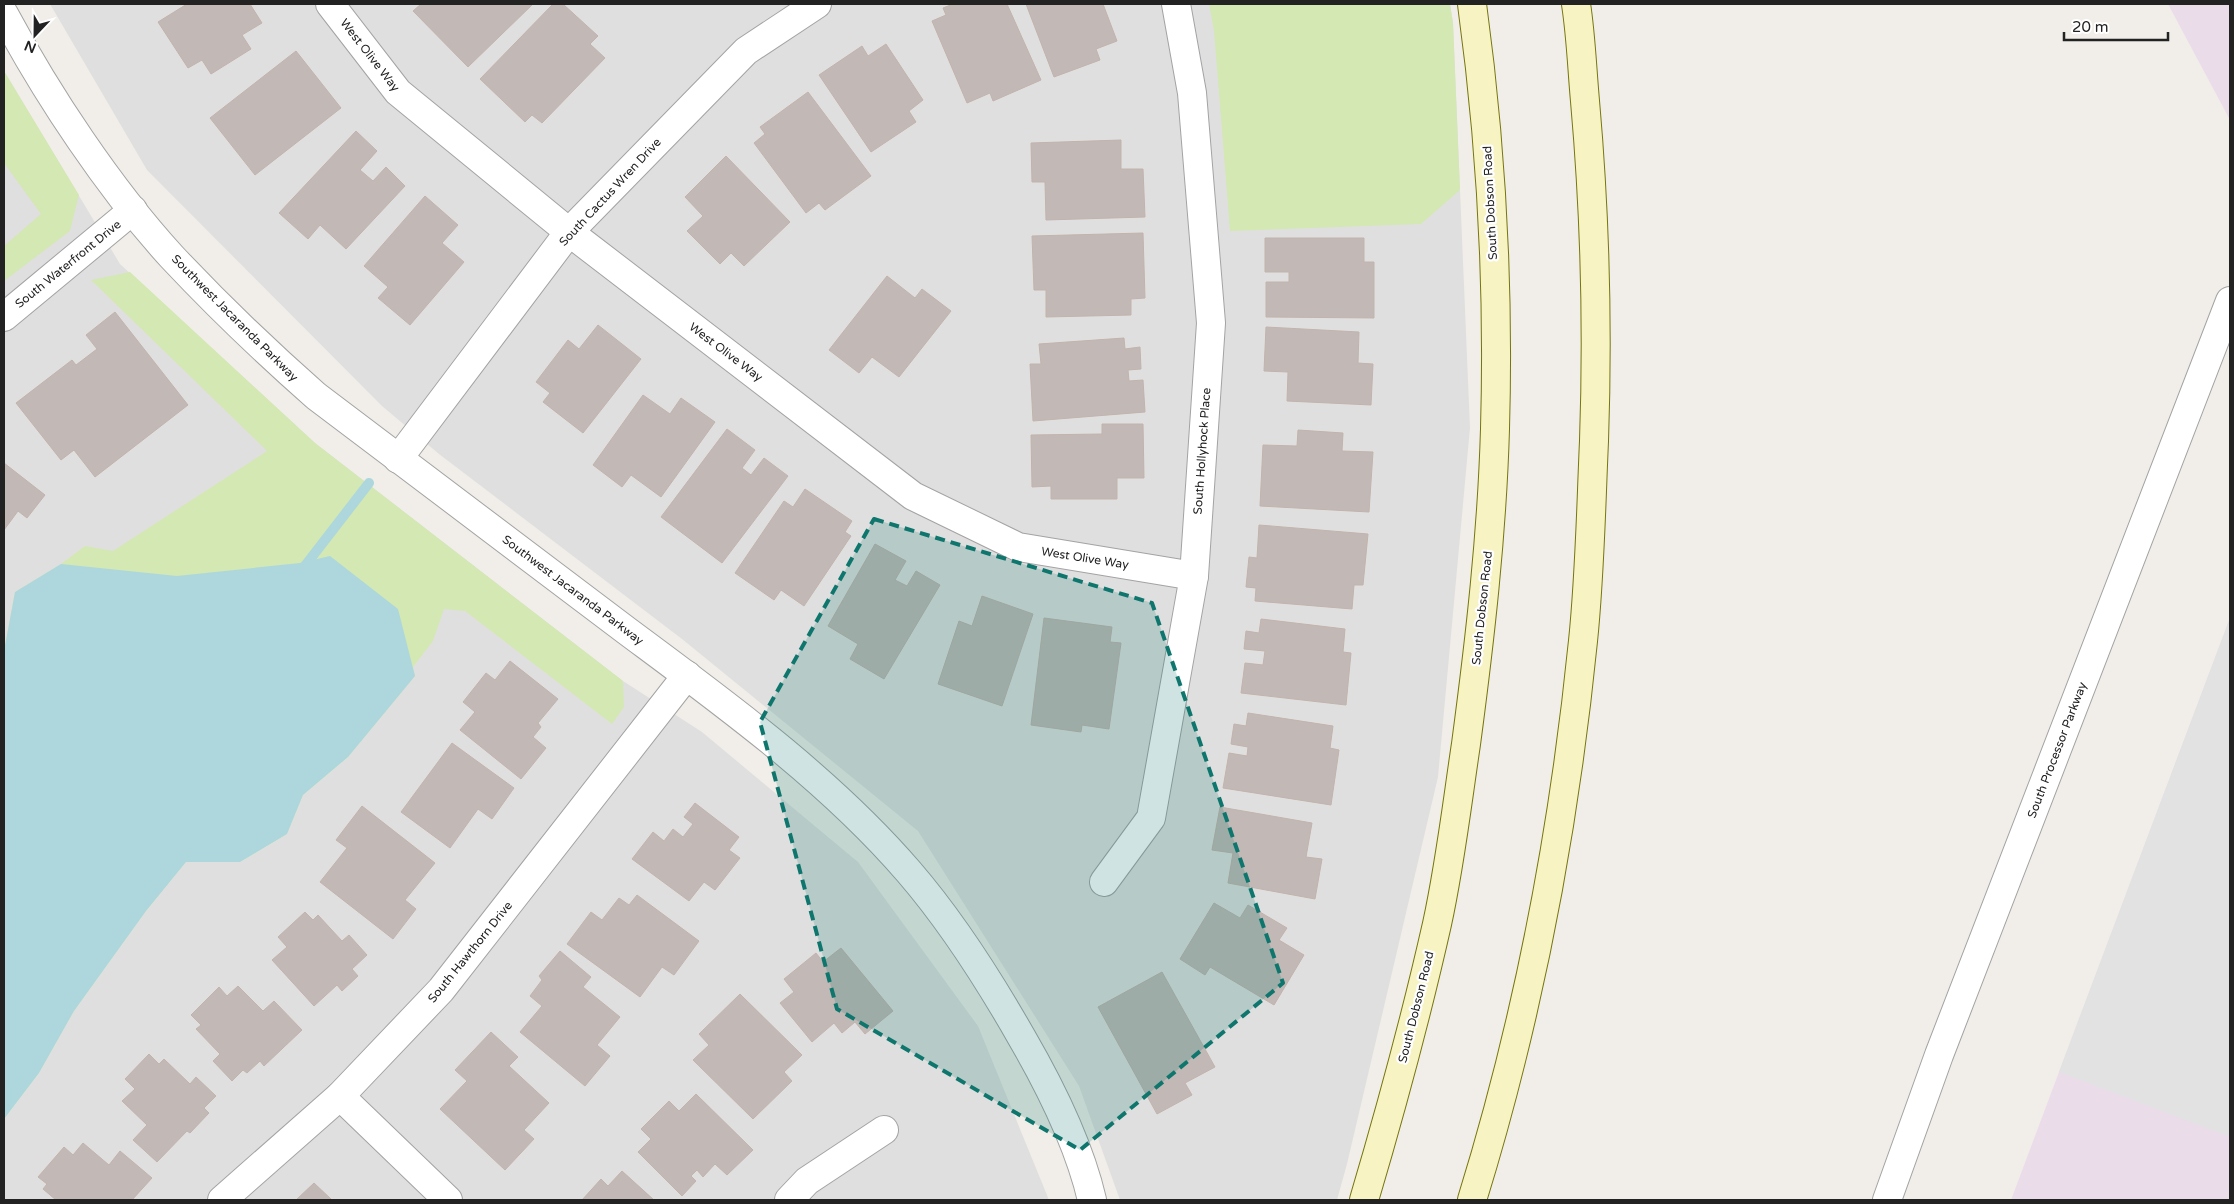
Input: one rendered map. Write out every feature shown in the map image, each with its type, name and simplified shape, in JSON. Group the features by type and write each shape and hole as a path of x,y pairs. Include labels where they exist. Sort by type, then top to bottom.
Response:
{"main road":[{"name":"South Dobson Road","path":"1364,1200 1407,1045 1437,922 1458,796 1476,668 1488,547 1495,428 1494,297 1489,172 1472,4"},
{"path":"1472,1200 1523,1011 1549,884 1570,760 1584,638 1591,527 1596,384 1596,276 1590,152 1576,4"}],"street":[{"name":"West Olive Way","path":"330,4 398,92 569,232 913,496 1018,547 1194,576"},
{"name":"South Cactus Wren Drive","path":"398,460 569,232 746,51 817,4"},
{"name":"South Hollyhock Place","path":"1104,882 1151,818 1194,576 1211,323 1192,93 1176,4"},
{"name":"Southwest Jacaranda Parkway","path":"4,14 54,97 133,210 171,256 264,350 316,396 398,460 687,675 765,737 859,820 909,872 953,929 995,991 1035,1061 1064,1120 1092,1200"},
{"name":"South Waterfront Drive","path":"4,317 133,210"},
{"name":"South Processor Parkway","path":"1887,1200 1943,1046 2230,301"},
{"name":"South Hawthorn Drive","path":"222,1200 340,1096 441,990 687,675"},
{"path":"340,1096 448,1200"},
{"path":"790,1200 807,1181 884,1130"}],"highlighted area":[{"path":"874,519 1152,603 1283,983 1080,1150 837,1009 760,722"}],"shaded area":[{"path":"50,4 1450,4 1453,23 1470,428 1438,777 1337,1200 1120,1200 1079,1086 918,831 682,639 439,454 382,406 147,170"},
{"path":"2168,4 2230,4 2230,120"},
{"path":"4,71 120,264 315,443 623,681 702,732 858,862 978,1026 1049,1200 4,1200 4,1119 39,1073 74,1011 146,911 186,862 240,862 287,834 303,795 348,757 6,645 4,651"},
{"path":"2230,618 2230,1200 2011,1200 2059,1072"},
{"path":"2230,618 2230,1137 2059,1072"}],"green space":[{"path":"1209,4 1450,4 1453,23 1460,190 1421,224 1230,231 1214,31"},
{"path":"4,71 79,195 70,231 4,281 4,246 41,214 4,163"},
{"path":"130,272 315,443 623,681 624,707 612,724 465,611 444,609 433,641 413,667 415,676 348,757 303,795 287,834 240,862 186,862 146,911 74,1011 39,1073 4,1119 4,651 15,592 61,564 85,546 113,551 267,451 91,280"}],"water":[{"path":"330,556 398,609 415,676 348,757 303,795 287,834 240,862 186,862 146,911 74,1011 39,1073 4,1119 4,651 15,592 61,564 177,576 300,563"}],"building":[{"path":"187,4 250,4 262,23 242,35 251,49 211,74 202,60 188,68 158,22"},
{"path":"421,4 533,4 468,67 413,11"},
{"path":"553,4 563,4 598,36 590,44 605,58 542,123 532,115 525,122 480,79"},
{"path":"953,4 1007,4 1041,80 993,101 990,93 967,103 932,21 946,15 943,8"},
{"path":"1026,4 1103,4 1117,41 1096,49 1100,60 1054,77"},
{"path":"886,44 923,100 909,111 916,122 871,152 819,75 862,46 868,56"},
{"path":"296,51 341,108 255,175 210,118"},
{"path":"808,92 871,176 825,210 819,203 806,213 754,143 765,134 760,127"},
{"path":"356,131 377,151 360,170 373,181 386,167 405,186 346,249 320,225 308,239 279,213"},
{"path":"1121,140 1121,169 1143,169 1145,217 1046,220 1045,182 1032,182 1031,143"},
{"path":"726,156 790,222 744,266 731,253 720,264 687,231 703,216 685,197"},
{"path":"425,196 458,225 442,243 464,262 410,325 378,298 388,287 364,266"},
{"path":"1143,233 1145,298 1131,299 1131,315 1046,317 1046,290 1034,290 1032,236"},
{"path":"1265,238 1364,238 1364,262 1374,262 1374,318 1266,317 1266,282 1289,282 1289,272 1265,272"},
{"path":"887,276 915,298 922,289 951,311 899,377 872,357 859,373 829,350"},
{"path":"115,312 188,405 95,477 74,450 61,460 16,403 72,360 76,365 97,349 86,335"},
{"path":"598,325 641,359 583,433 543,402 550,393 536,382 568,340 579,349"},
{"path":"1266,327 1359,332 1358,363 1373,364 1371,405 1287,401 1288,372 1264,371"},
{"path":"1124,338 1125,349 1140,347 1141,369 1128,370 1129,381 1143,380 1145,412 1033,421 1030,364 1041,364 1039,344"},
{"path":"643,395 670,414 681,398 715,422 661,497 631,475 622,487 593,465"},
{"path":"1102,424 1143,424 1144,478 1117,478 1117,499 1051,499 1051,486 1032,487 1031,435 1102,434"},
{"path":"727,429 755,450 742,468 751,475 764,458 788,476 722,563 661,517"},
{"path":"1298,430 1343,433 1342,451 1373,452 1369,512 1260,506 1263,445 1297,446"},
{"path":"4,463 45,495 27,518 18,511 4,530"},
{"path":"805,489 852,521 845,532 851,536 804,606 781,590 774,600 735,573 784,501 793,507"},
{"path":"1259,525 1368,534 1363,585 1354,585 1352,609 1255,601 1256,588 1246,587 1249,557 1257,558"},
{"path":"875,544 906,561 895,580 907,586 916,571 940,585 884,679 850,659 858,644 828,626"},
{"path":"982,596 1033,614 1002,706 938,684 959,621 972,626"},
{"path":"1044,618 1112,627 1110,642 1121,643 1109,729 1082,725 1081,732 1031,725"},
{"path":"1261,619 1345,629 1343,652 1351,653 1346,705 1241,693 1245,663 1263,665 1265,651 1244,649 1246,631 1259,633"},
{"path":"510,661 558,699 538,723 541,727 533,737 546,748 521,779 460,730 475,712 463,702 486,673 495,680"},
{"path":"1248,713 1333,726 1330,748 1339,750 1331,805 1223,788 1229,753 1247,756 1248,747 1231,744 1234,724 1246,726"},
{"path":"452,743 514,788 492,819 478,809 450,848 401,812"},
{"path":"695,803 739,837 729,850 740,858 715,890 704,882 689,901 632,859 653,832 664,841 673,829 683,837 693,824 684,817"},
{"path":"362,806 435,863 405,900 416,909 393,939 320,882 347,848 336,840"},
{"path":"1220,807 1312,823 1306,857 1322,859 1315,899 1228,883 1233,853 1212,850"},
{"path":"637,895 699,941 674,975 662,967 640,997 567,944 591,912 602,920 619,898 629,905"},
{"path":"1214,903 1240,918 1248,905 1287,928 1279,940 1304,955 1274,1005 1210,967 1205,975 1180,959"},
{"path":"305,912 313,920 318,915 342,941 349,935 367,955 352,969 358,976 342,991 337,985 314,1006 272,960 287,947 278,937"},
{"path":"841,948 893,1011 865,1034 855,1022 842,1033 834,1023 812,1042 780,1003 794,992 784,979 816,953 823,962"},
{"path":"560,951 591,977 583,987 620,1017 597,1045 610,1056 585,1086 520,1032 542,1006 530,996 542,980 539,976"},
{"path":"1162,972 1215,1067 1185,1083 1192,1095 1157,1114 1098,1007"},
{"path":"238,986 263,1011 274,1001 302,1030 264,1066 260,1061 247,1073 243,1070 232,1081 213,1061 220,1054 196,1029 201,1025 191,1015 219,987 227,996"},
{"path":"740,994 802,1055 784,1072 792,1081 753,1119 693,1060 709,1045 699,1034"},
{"path":"491,1032 518,1057 509,1066 549,1103 524,1130 534,1139 505,1170 440,1109 467,1081 455,1070"},
{"path":"149,1054 159,1064 164,1059 190,1084 196,1077 216,1096 204,1108 209,1113 190,1133 187,1131 157,1162 133,1140 147,1125 122,1101 135,1089 125,1079"},
{"path":"696,1094 753,1150 727,1175 715,1164 703,1177 697,1170 691,1176 696,1181 682,1196 638,1152 651,1139 641,1129 669,1101 679,1111"},
{"path":"83,1143 109,1165 120,1151 152,1178 132,1200 56,1200 43,1189 47,1184 38,1177 64,1147 73,1155"},
{"path":"622,1171 654,1200 582,1200 601,1179 608,1186"},
{"path":"314,1183 332,1200 296,1200"}],"waterway":[{"path":"301,571 369,483"}]}
